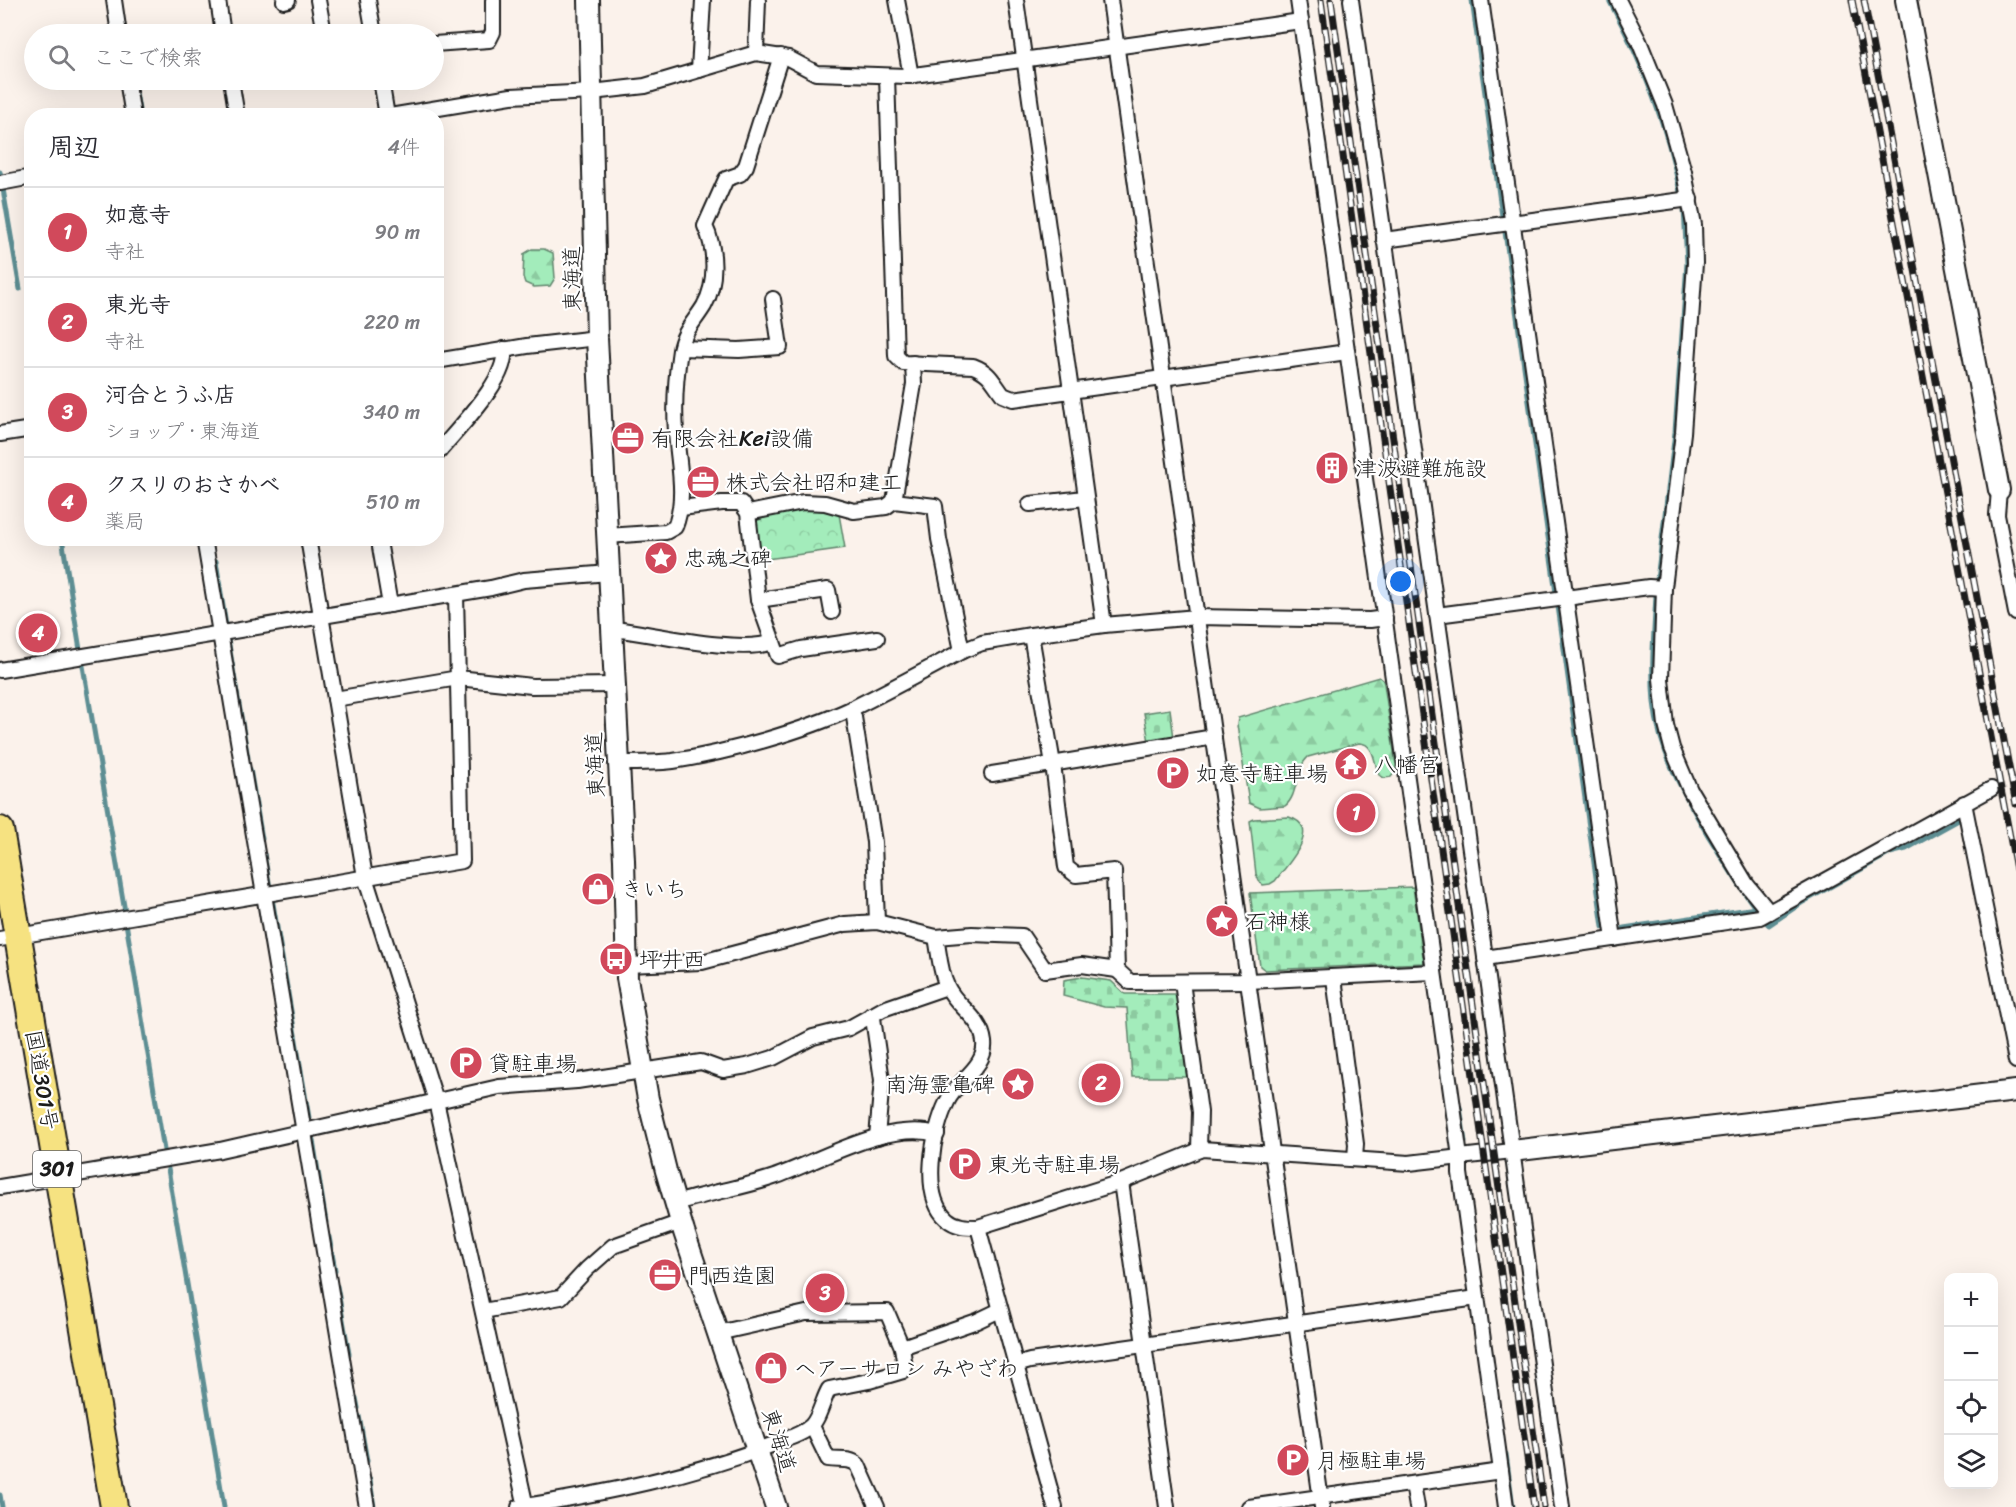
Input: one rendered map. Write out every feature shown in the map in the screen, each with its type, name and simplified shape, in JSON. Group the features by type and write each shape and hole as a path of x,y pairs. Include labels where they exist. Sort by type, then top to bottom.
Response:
{"highway":[{"name":"国道301号","path":"0,830 9,937 58,1178 114,1507"}],"main road":[{"name":"東海道","path":"589,0 597,339 624,860 626,965 632,1018 656,1133 681,1222 776,1507"},
{"path":"1906,0 1999,490"},
{"path":"1512,1151 2016,1091"}],"street":[{"path":"114,0 118,24"},
{"path":"218,0 222,24"},
{"path":"318,0 322,24"},
{"path":"368,0 372,24"},
{"path":"444,43 489,40 493,33 493,0"},
{"path":"699,70 703,0"},
{"path":"756,52 758,0"},
{"path":"897,0 911,76"},
{"path":"1016,0 1104,625"},
{"path":"1110,0 1321,1502"},
{"path":"1298,0 1460,1157 1460,1173 1506,1507"},
{"path":"1351,0 1562,1507"},
{"path":"1481,0 1614,939"},
{"path":"1618,0 1644,51 1676,138 1690,199 1695,244 1683,433 1664,588 1661,679 1666,725 1672,748 1690,790 1747,885 1769,912"},
{"path":"438,108 511,96 592,92 645,86 756,52 781,56 816,72 911,76 1301,21"},
{"path":"607,536 671,531 675,527 681,507 676,389 684,336 704,305 711,286 713,246 705,226 726,179 740,174 746,166 781,56"},
{"path":"887,76 896,356 903,363 973,366 984,370 992,377 1003,395 1013,399 1347,352"},
{"path":"129,90 132,108"},
{"path":"233,90 236,108"},
{"path":"383,90 387,108"},
{"path":"0,183 24,178"},
{"path":"1384,240 1690,199"},
{"path":"681,348 739,350 780,346 773,299"},
{"path":"444,360 597,339"},
{"path":"444,445 492,387 506,356 504,350"},
{"path":"748,513 803,502 825,503 854,512 886,507 894,501 914,384 913,363"},
{"path":"0,434 24,430"},
{"path":"1999,490 1997,515 2016,613"},
{"path":"1030,504 1086,498"},
{"path":"894,501 935,506 939,539 962,651"},
{"path":"681,507 741,503 748,513 758,600 778,656 801,649 877,638"},
{"path":"205,546 367,1507"},
{"path":"309,546 365,877 436,1101 524,1507 639,1484 757,1451 812,1426 829,1389 869,1381 903,1371 905,1367 902,1347 887,1312 806,1312 718,1333"},
{"path":"380,546 390,605"},
{"path":"0,670 456,594 524,580 609,573"},
{"path":"1437,615 1649,587 1664,588"},
{"path":"758,600 828,590 832,612"},
{"path":"9,937 462,861 456,594"},
{"path":"619,763 672,761 739,746 803,727 851,709 962,651 982,644 1104,625 1197,617 1370,620 1384,618"},
{"path":"612,630 736,646 765,645 773,642"},
{"path":"1031,635 1053,764 1066,867 1076,875 1114,871 1117,970"},
{"path":"335,699 458,678 532,686 615,685"},
{"path":"851,709 874,842 877,922"},
{"path":"992,774 1214,737"},
{"path":"1485,958 1760,917 1991,789"},
{"path":"1964,803 2016,1061"},
{"path":"626,965 702,962 845,924 877,922 936,937 972,934 1018,935 1026,939 1045,970 1082,965 1117,970 1130,982 1248,981 1434,972"},
{"path":"936,937 947,987 978,1023 984,1042 982,1059 956,1086 946,1103 936,1134 931,1167 933,1185 941,1212 957,1225 978,1227 1121,1182 1199,1150 1409,1163 1512,1151"},
{"path":"1334,978 1356,1144 1355,1159"},
{"path":"1182,982 1200,1112 1199,1150"},
{"path":"0,1187 220,1150 499,1087 577,1081 701,1062 723,1070 747,1066 773,1058 813,1037 849,1028 871,1015 947,987"},
{"path":"871,1015 882,1080 877,1137"},
{"path":"676,1203 774,1177 877,1137 906,1133 936,1134"},
{"path":"1121,1182 1167,1507"},
{"path":"483,1311 561,1298 587,1269 614,1246 681,1222"},
{"path":"978,1227 1055,1507"},
{"path":"1016,1365 1030,1361 1477,1298"},
{"path":"902,1347 976,1321 1000,1310"},
{"path":"812,1426 828,1459 853,1460 858,1465 877,1507"},
{"path":"1249,1507 1321,1502 1413,1484 1501,1472"},
{"path":"1413,1484 1417,1507"}],"green space":[{"path":"532,249 544,249 553,253 555,278 550,286 534,287 525,283 524,254"},
{"path":"803,508 824,509 839,514 845,548 760,560 756,521 782,511"},
{"path":"1379,677 1384,684 1396,765 1391,777 1384,778 1379,775 1371,750 1368,746 1359,743 1308,757 1300,769 1293,796 1285,806 1260,808 1249,803 1237,725 1238,718"},
{"path":"1170,709 1174,738 1149,742 1144,713"},
{"path":"1289,817 1299,822 1303,829 1300,847 1275,881 1263,885 1256,874 1250,821"},
{"path":"1413,887 1424,963 1265,970 1260,966 1250,893"},
{"path":"1082,977 1111,981 1125,994 1176,994 1187,1077 1132,1077 1127,1008 1104,1007 1063,996 1064,980"}],"waterway":[{"path":"1472,0 1502,216"},
{"path":"1609,0 1643,70 1661,117 1680,192"},
{"path":"136,90 139,108"},
{"path":"0,172 1,176"},
{"path":"3,189 20,289"},
{"path":"1657,580 1675,432 1687,263 1684,208"},
{"path":"1505,232 1556,593"},
{"path":"63,546 80,650"},
{"path":"216,561 226,626"},
{"path":"1656,596 1653,689 1661,739 1674,772 1691,805 1732,874 1757,910"},
{"path":"1558,606 1603,927"},
{"path":"228,639 248,758"},
{"path":"83,666 125,912"},
{"path":"250,769 262,839"},
{"path":"1767,923 1769,925 1803,902 1890,853 1906,849 1962,818"},
{"path":"264,854 270,888"},
{"path":"272,898 309,1118"},
{"path":"1624,928 1756,908"},
{"path":"126,923 164,1150"},
{"path":"1460,1107 1465,1142"},
{"path":"313,1140 326,1222"},
{"path":"168,1169 224,1507"},
{"path":"329,1237 335,1270"},
{"path":"337,1286 349,1354"},
{"path":"356,1398 358,1408"},
{"path":"359,1416 367,1461"},
{"path":"1506,1454 1513,1507"},
{"path":"370,1480 374,1507"},
{"path":"0,1495 2,1507"}],"tunnel":[{"path":"1991,789 2016,776"}],"railway":[{"path":"1321,0 1534,1507"},
{"path":"1331,0 1544,1507"},
{"path":"1852,0 2016,869"},
{"path":"1864,0 2016,804"}],"place":[{"name":"有限会社Kei設備","path":"628,438"},
{"name":"津波避難施設","path":"1332,468"},
{"name":"株式会社昭和建工","path":"703,482"},
{"name":"忠魂之碑","path":"661,558"},
{"name":"クスリのおさかべ","path":"38,633"},
{"name":"八幡宮","path":"1351,764"},
{"name":"如意寺駐車場","path":"1173,773"},
{"name":"如意寺","path":"1356,813"},
{"name":"きいち","path":"598,889"},
{"name":"石神様","path":"1222,921"},
{"name":"坪井西","path":"616,959"},
{"name":"貸駐車場","path":"466,1063"},
{"name":"東光寺","path":"1101,1083"},
{"name":"南海霊亀碑","path":"1018,1084"},
{"name":"東光寺駐車場","path":"965,1164"},
{"name":"門西造園","path":"665,1275"},
{"name":"河合とうふ店","path":"825,1293"},
{"name":"ヘアーサロン みやざわ","path":"771,1368"},
{"name":"月極駐車場","path":"1293,1460"}]}
